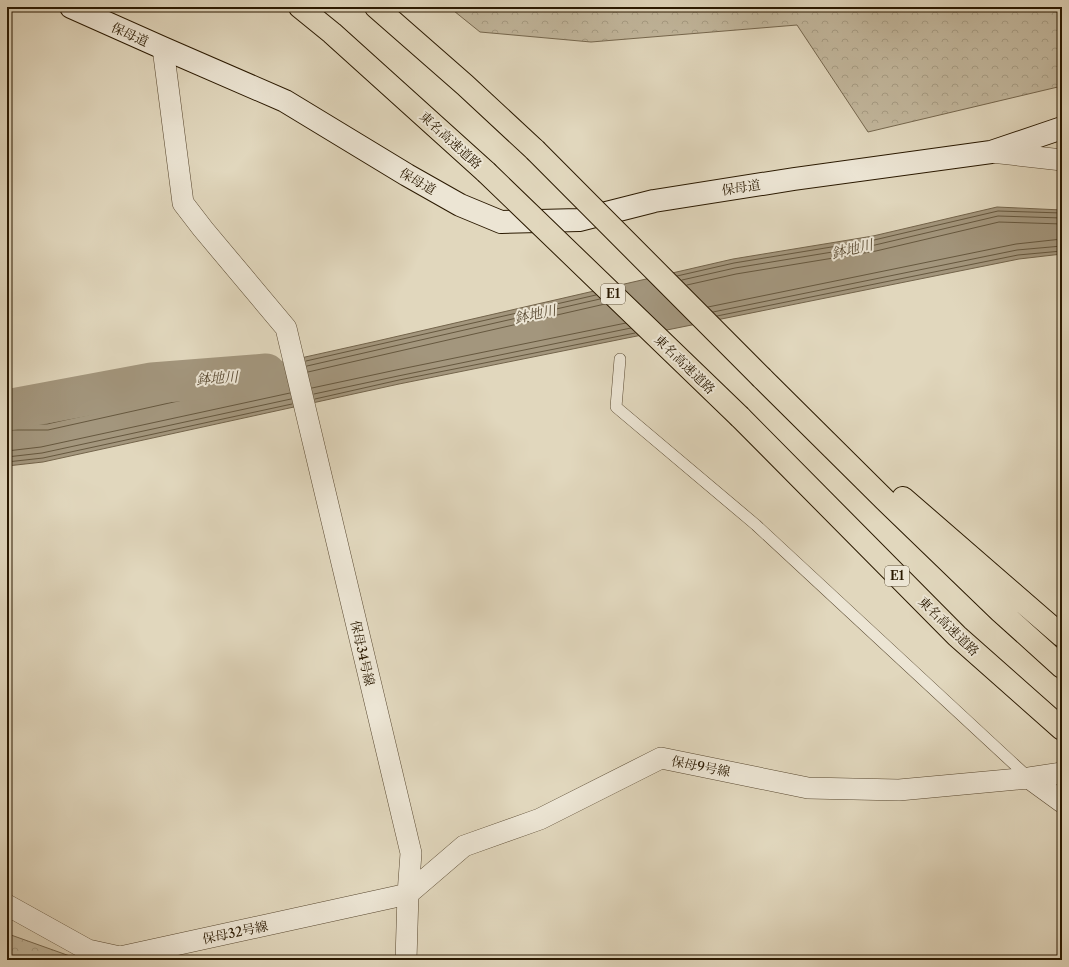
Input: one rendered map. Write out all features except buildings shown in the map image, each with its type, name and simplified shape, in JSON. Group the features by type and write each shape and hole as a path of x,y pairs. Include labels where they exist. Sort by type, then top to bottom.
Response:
{"highway":[{"name":"東名高速道路","path":"300,7 332,33 486,172 740,417 956,636 1062,729"},
{"path":"376,7 535,150 888,503 989,601 1062,667"},
{"path":"762,378 857,458 1062,636"}],"street":[{"name":"保母道","path":"71,7 285,101 407,175 460,205 501,222 578,220 654,201 794,179 991,152"},
{"name":"保母34号線","path":"163,48 183,203 286,328 411,853 408,894"},
{"path":"991,152 1062,128"},
{"path":"991,152 1062,160"},
{"name":"保母9号線","path":"408,894 464,846 540,819 661,758 808,788 898,790 1029,778 1062,773"},
{"path":"1029,778 1062,802"},
{"path":"406,960 408,894"},
{"name":"保母32号線","path":"7,905 88,950 120,957 408,894"}],"lane":[{"path":"620,359 616,407 756,525 1029,778"}],"green space":[{"path":"449,7 1062,7 1062,86 868,132 797,25 591,42 480,32"},
{"path":"7,935 11,935 81,960 7,960"}],"water":[{"path":"997,207 1062,210 1062,254 1019,259 399,384 43,462 7,466 7,415 45,415 377,341 733,259 873,236"}],"waterway":[{"name":"鉢地川","path":"7,410 152,383 266,374"}]}
